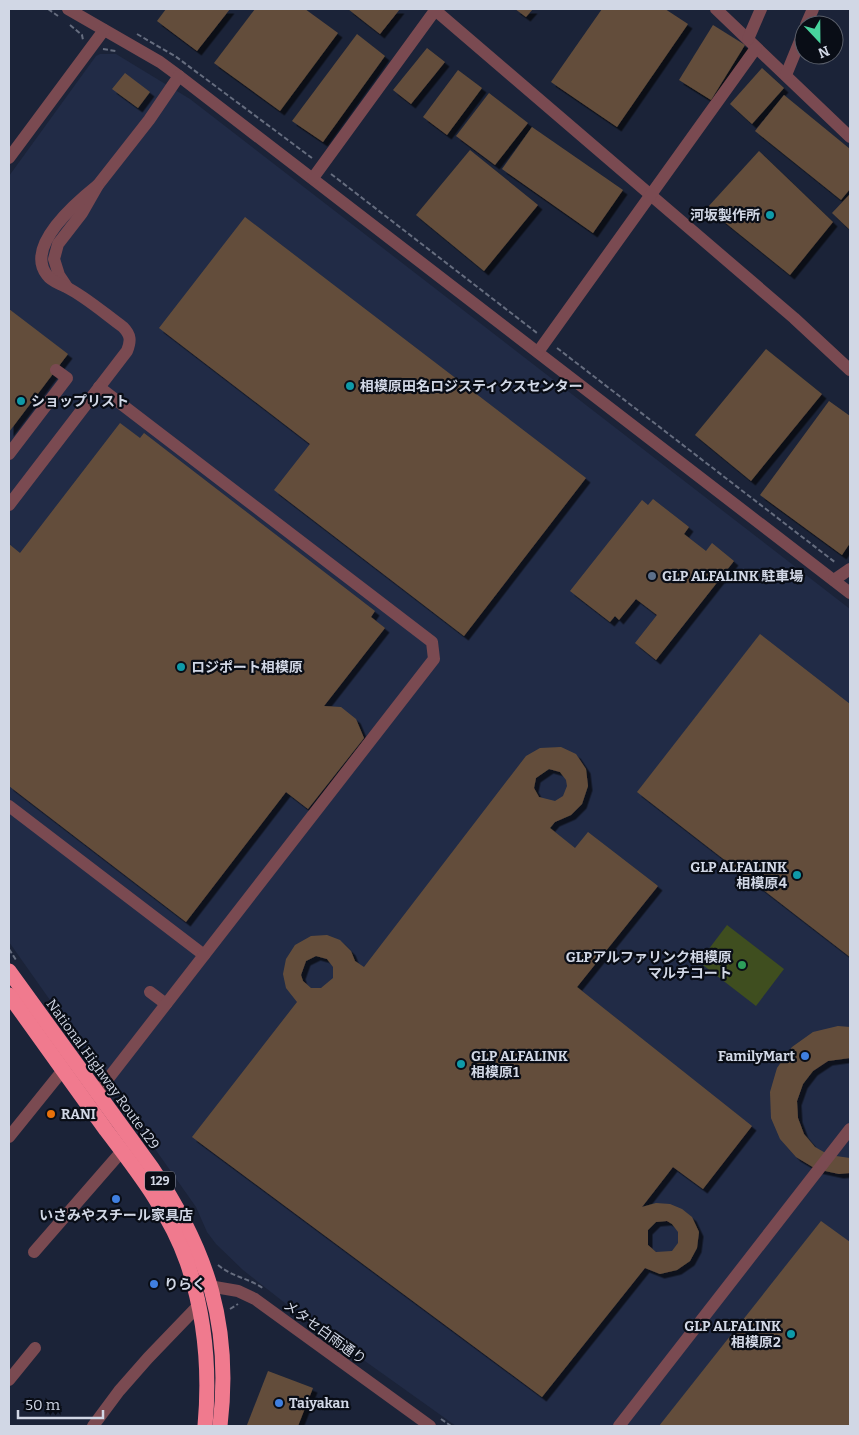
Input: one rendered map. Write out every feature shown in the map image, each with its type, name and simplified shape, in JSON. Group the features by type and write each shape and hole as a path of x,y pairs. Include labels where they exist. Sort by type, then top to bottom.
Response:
{"highway":[{"name":"National Highway Route 129","path":"9,971 174,1201 188,1228 211,1287 220,1325 224,1362 220,1426"},
{"name":"129","path":"9,995 122,1151 167,1218 187,1262 204,1331 207,1365 204,1426"}],"street":[{"path":"68,9 160,62 179,76 850,593"},
{"path":"716,9 850,137"},
{"path":"538,352 649,195 752,44 761,9"},
{"path":"313,178 436,10 794,318 850,370"},
{"path":"9,158 104,30"},
{"path":"786,75 794,55"},
{"path":"9,505 127,351 130,342 128,333 67,287 59,275 54,259 58,244 82,213 98,185 149,120 179,76"},
{"path":"9,454 67,378 56,370"},
{"path":"97,1093 434,659 432,642 99,386"},
{"path":"834,580 849,570"},
{"path":"9,806 204,955"},
{"path":"150,992 166,1004"},
{"path":"9,1137 63,1070"},
{"path":"619,1426 850,1129"},
{"path":"34,1252 122,1151"},
{"name":"メタセ白雨通り","path":"193,1284 238,1291 255,1299 430,1426"},
{"path":"93,1426 119,1391 191,1310 198,1306"},
{"path":"9,1380 35,1348"}],"path":[{"path":"131,30 176,56 849,570"},
{"path":"215,1259 218,1266 227,1273"}],"shaded area":[{"path":"100,54 116,54 190,99 850,609 850,1426 456,1426 299,1314 243,1270 216,1244 207,1232 196,1207 9,942 9,176 96,56"}],"green space":[{"name":"GLPアルファリンク相模原 マルチコート","path":"727,925 784,969 756,1006 699,962"}],"building":[{"path":"166,9 230,9 197,51 157,21"},
{"path":"255,9 305,9 338,33 280,111 214,63"},
{"path":"348,9 400,9 380,34"},
{"path":"515,9 533,9 526,17"},
{"path":"602,9 665,9 688,24 617,127 551,82"},
{"path":"713,25 745,45 711,100 679,80"},
{"path":"357,34 385,56 323,142 292,121"},
{"path":"427,48 445,62 411,104 393,90"},
{"path":"762,68 784,88 752,124 730,104"},
{"path":"458,70 482,88 447,135 423,117"},
{"path":"125,73 150,92 138,108 112,89"},
{"path":"489,93 528,123 495,165 456,136"},
{"path":"784,95 850,149 850,189 841,200 755,131"},
{"path":"532,127 623,190 593,233 502,169"},
{"path":"470,150 538,205 484,271 416,215"},
{"name":"河坂製作所","path":"759,151 833,222 790,275 707,208"},
{"path":"850,194 850,230 832,213"},
{"name":"相模原田名ロジスティクスセンター","path":"245,217 586,478 464,636 274,490 310,444 159,328"},
{"name":"ショップリスト","path":"9,309 68,354 9,432"},
{"path":"766,349 822,394 751,481 695,435"},
{"path":"829,401 850,416 850,543 842,555 760,495"},
{"name":"ロジポート相模原","path":"120,423 140,438 144,433 375,611 371,617 385,628 324,706 341,707 356,719 364,738 308,809 286,792 186,922 9,786 9,544 20,553"},
{"name":"GLP ALFALINK 駐車場","path":"653,499 689,527 684,534 706,551 712,543 734,561 656,660 635,643 657,615 636,599 619,620 615,616 610,622 570,591 642,500 648,505"},
{"name":"GLP ALFALINK 相模原4","path":"760,634 850,704 850,957 637,792"},
{"name":"GLP ALFALINK 相模原1","path":"561,747 576,754 586,769 588,786 582,804 571,815 555,822 550,828 575,848 588,832 658,886 577,987 752,1126 703,1189 673,1167 642,1207 656,1203 670,1204 682,1209 692,1217 699,1232 697,1248 690,1261 677,1270 660,1274 645,1268 542,1397 192,1137 297,1002 286,988 283,974 286,959 295,945 311,936 327,935 340,940 351,951 355,961 364,967 526,756 540,748","holes":["549,769 560,772 566,780 567,786 563,796 555,801 539,797 534,788 536,778","316,956 327,959 333,967 333,978 321,988 311,988 303,981 301,975 306,961","667,1221 678,1232 678,1243 672,1251 656,1252 648,1245 648,1230 656,1222"]},
{"path":"838,1026 850,1027 850,1058 828,1061 813,1071 803,1084 797,1101 798,1118 804,1134 815,1147 829,1155 850,1158 850,1173 839,1174 816,1169 796,1157 780,1139 771,1118 770,1092 777,1068 792,1047 813,1032"},
{"name":"GLP ALFALINK 相模原2","path":"821,1221 850,1242 850,1426 659,1426"},
{"path":"268,1371 313,1388 298,1426 247,1425"}],"place":[{"name":"河坂製作所","path":"770,215"},
{"name":"相模原田名ロジスティクスセンター","path":"350,386"},
{"name":"ショップリスト","path":"21,401"},
{"name":"GLP ALFALINK 駐車場","path":"652,576"},
{"name":"ロジポート相模原","path":"181,667"},
{"name":"GLP ALFALINK 相模原4","path":"797,875"},
{"name":"GLPアルファリンク相模原 マルチコート","path":"742,965"},
{"name":"FamilyMart","path":"805,1056"},
{"name":"GLP ALFALINK 相模原1","path":"461,1064"},
{"name":"RANI","path":"51,1114"},
{"name":"いさみやスチール家具店","path":"116,1199"},
{"name":"りらく","path":"154,1284"},
{"name":"GLP ALFALINK 相模原2","path":"791,1334"},
{"name":"Taiyakan","path":"279,1403"}]}
